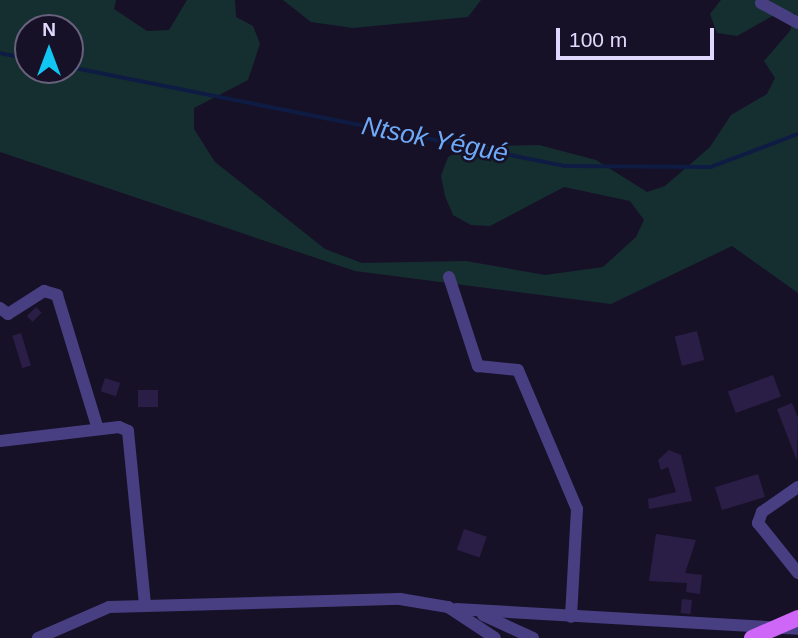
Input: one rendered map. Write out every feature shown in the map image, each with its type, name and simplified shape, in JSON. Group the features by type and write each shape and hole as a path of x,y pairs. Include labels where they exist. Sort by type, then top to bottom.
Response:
{"main road":[{"path":"752,638 797,625"}],"street":[{"path":"761,3 798,23"},
{"path":"449,277 478,366 518,370 577,509 570,617"},
{"path":"0,308 8,314 44,291 57,295 98,429"},
{"path":"0,442 98,429 128,431 145,604"},
{"path":"798,487 762,512 758,523 798,573"},
{"path":"38,638 98,611 145,604 400,599 477,612 774,633"},
{"path":"448,607 495,638"},
{"path":"477,612 533,638"}],"green space":[{"path":"0,0 116,0 114,9 147,31 169,30 187,0 235,0 236,17 253,26 260,44 248,80 194,108 194,129 215,162 325,249 362,263 466,261 545,275 603,267 636,237 644,220 630,201 564,187 490,226 471,225 453,215 445,196 441,176 448,157 468,147 539,145 596,160 647,192 665,186 710,147 731,115 767,94 775,78 764,61 790,31 795,13 774,15 737,36 717,33 710,14 721,0 798,0 798,293 732,246 611,304 355,271 0,152"},
{"path":"283,0 481,0 468,17 353,28 311,22"}],"building":[{"path":"36,307 42,313 32,322 27,316"},
{"path":"697,331 704,360 682,366 675,337"},
{"path":"21,333 31,366 22,368 12,336"},
{"path":"773,375 781,397 736,413 728,391"},
{"path":"105,378 120,383 116,396 101,391"},
{"path":"138,390 158,390 158,407 138,407"},
{"path":"792,403 798,418 797,461 777,409"},
{"path":"669,450 681,455 692,501 649,509 648,499 676,492 668,467 661,470 658,460"},
{"path":"758,474 765,497 722,510 715,487"},
{"path":"464,529 487,537 480,558 457,550"},
{"path":"656,534 696,540 685,573 702,575 700,594 686,592 687,583 649,581"},
{"path":"682,599 692,600 690,614 681,613"}],"waterway":[{"name":"Ntsok Yégué","path":"0,53 14,56"},
{"name":"Ntsok Yégué","path":"84,70 565,166 711,167 798,134"}]}
